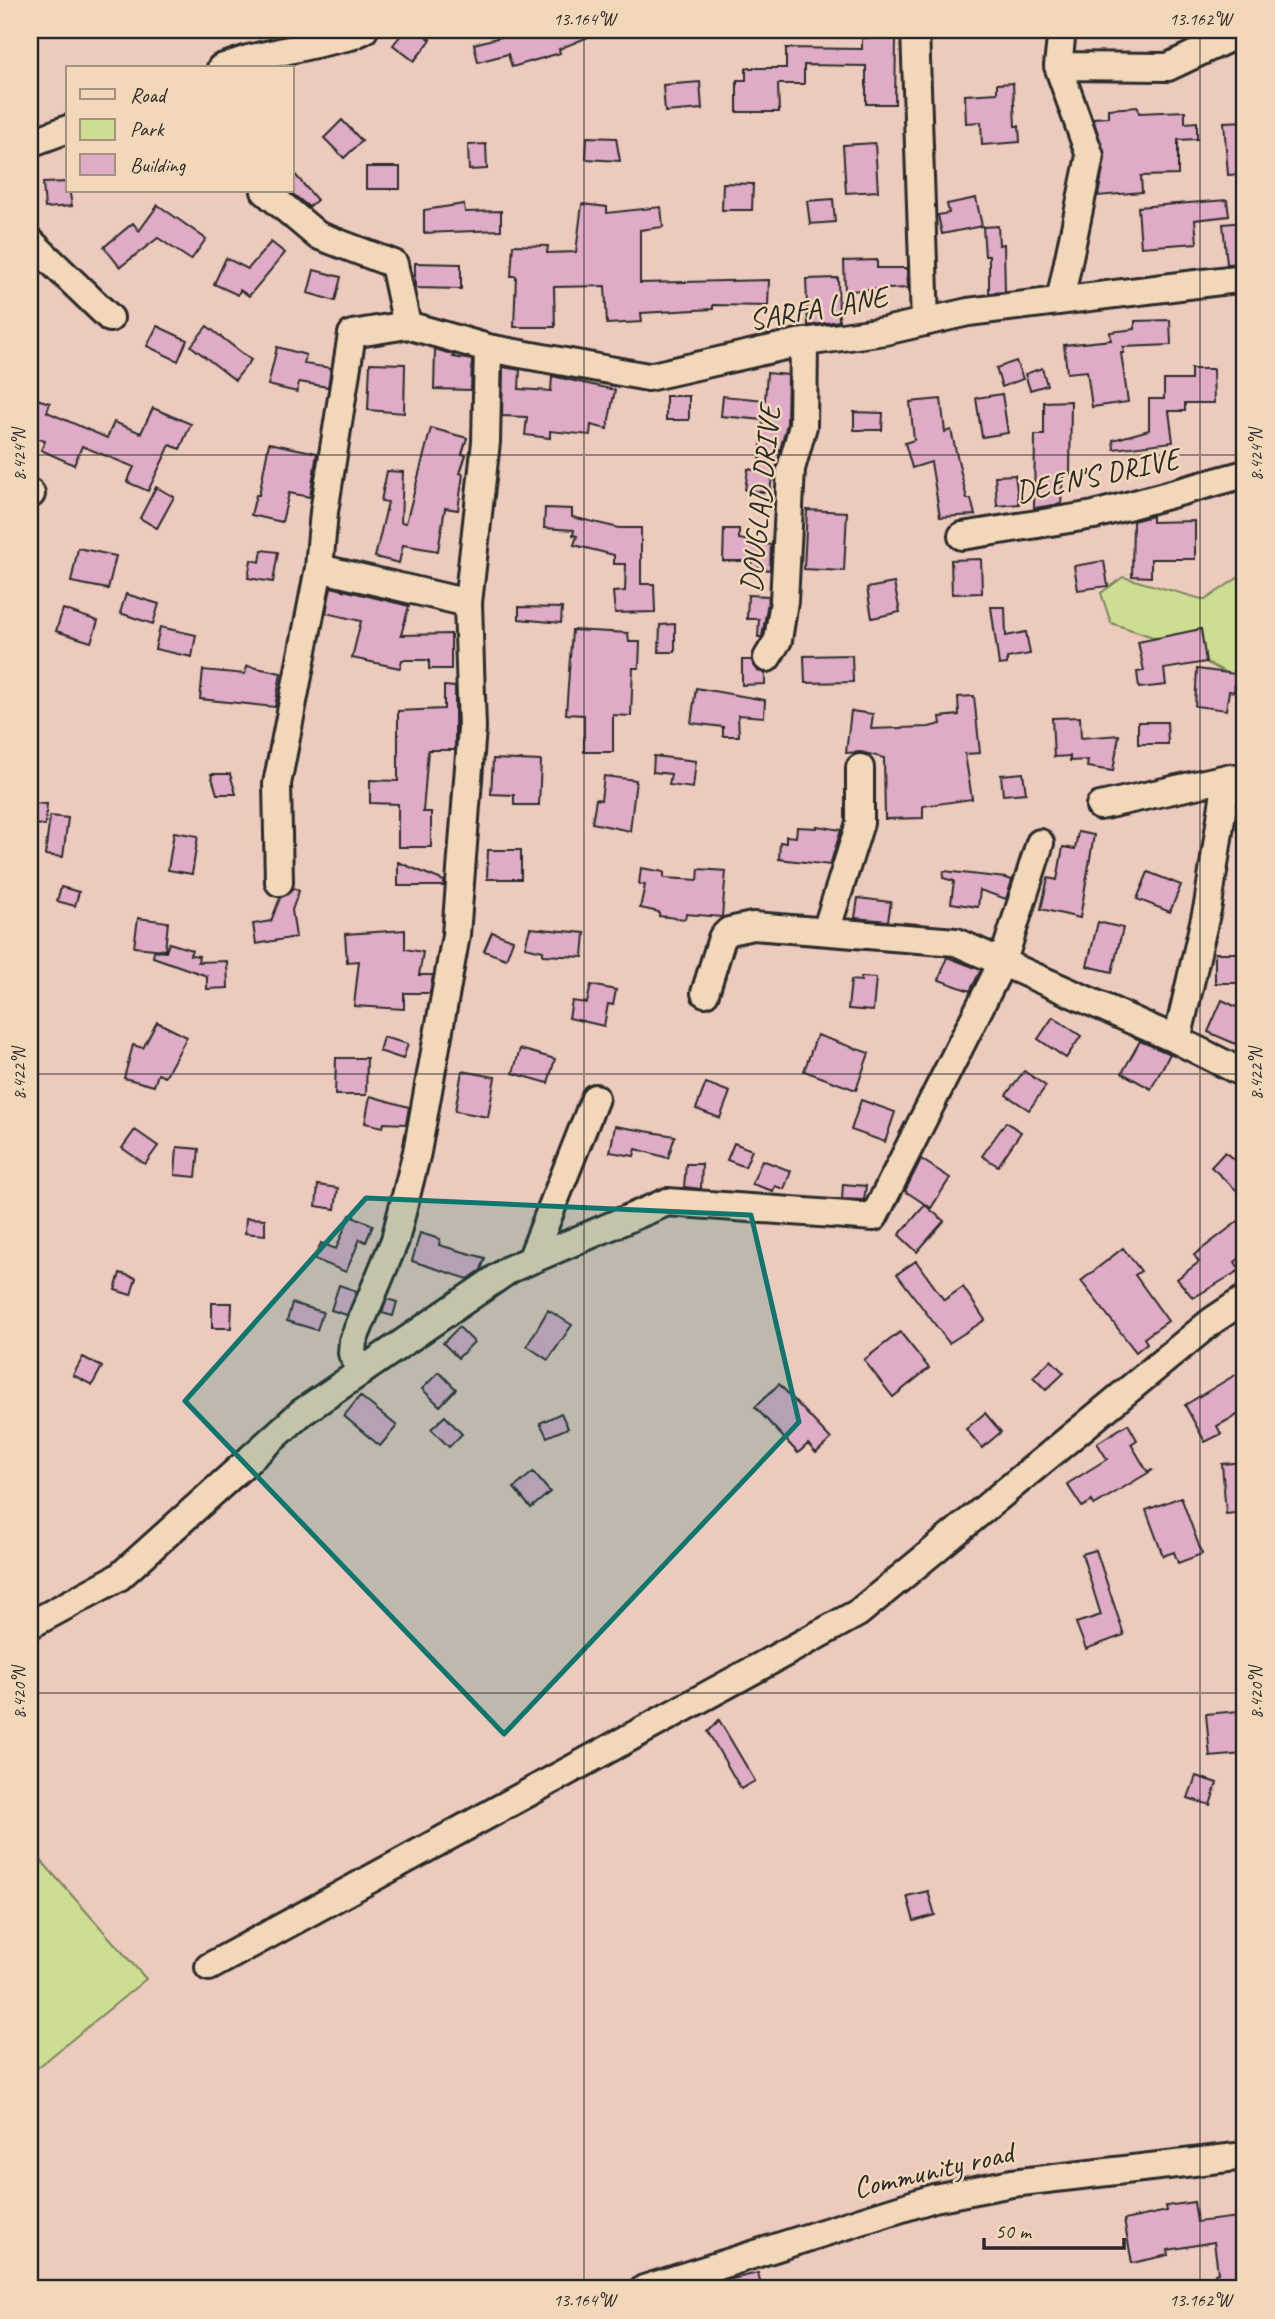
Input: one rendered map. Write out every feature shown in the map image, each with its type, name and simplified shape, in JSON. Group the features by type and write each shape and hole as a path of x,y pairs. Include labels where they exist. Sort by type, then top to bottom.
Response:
{"street":[{"path":"226,66 308,37 351,36 364,30"},
{"path":"915,30 925,322"},
{"path":"1060,301 1090,156 1058,66 1062,30"},
{"path":"1058,66 1168,68 1229,38 1245,35"},
{"path":"30,143 66,130"},
{"path":"266,192 317,235 394,264 407,325 352,334 324,512 319,568 276,784 279,882"},
{"path":"30,241 110,317"},
{"name":"SARFA LANE","path":"407,325 488,348 648,377 968,312 1245,278"},
{"name":"DOUGLAD DRIVE","path":"767,658 778,640 784,601 791,469 803,426 804,344"},
{"path":"361,1372 352,1353 353,1340 395,1240 417,1152 456,935 472,729 468,603 486,442 488,348"},
{"name":"DEEN'S DRIVE","path":"962,536 1094,515 1245,474"},
{"path":"319,568 468,603"},
{"path":"826,931 860,823 860,768"},
{"path":"1100,806 1236,779 1177,1040"},
{"path":"30,1625 119,1577 302,1413 510,1269 667,1202 874,1217 1003,961 1040,843"},
{"path":"705,993 722,938 729,931 752,926 956,942 1177,1040 1245,1074"},
{"path":"531,1260 595,1098"},
{"path":"209,1967 858,1614 1212,1321 1245,1299"},
{"name":"Community road","path":"644,2289 934,2198 1012,2183 1245,2156"}],"highlighted area":[{"path":"366,1198 751,1215 799,1422 504,1734 185,1401"}],"green space":[{"path":"1245,573 1245,682 1162,640 1111,623 1101,593 1123,577 1205,600"},
{"path":"30,1848 146,1979 30,2074"}],"building":[{"path":"405,30 418,30 431,40 414,61 393,45"},
{"path":"515,30 605,30 559,49 560,53 512,67 508,54 478,62 474,44 516,33"},
{"path":"862,38 896,38 895,104 866,104 866,66 804,65 804,84 778,84 779,112 737,112 737,80 746,80 746,68 786,68 786,48 862,49"},
{"path":"700,82 702,109 665,112 663,85"},
{"path":"1013,83 1015,126 1019,126 1020,142 982,145 981,122 966,123 965,95 997,93 997,84"},
{"path":"1138,107 1139,113 1185,111 1185,123 1197,122 1197,139 1178,140 1178,175 1141,176 1142,192 1098,196 1105,158 1093,118 1108,117 1108,109"},
{"path":"342,120 362,141 344,158 324,138"},
{"path":"1245,121 1245,174 1228,175 1224,122"},
{"path":"587,137 616,138 620,161 586,159"},
{"path":"875,143 878,191 846,193 843,145"},
{"path":"486,144 487,169 469,170 468,145"},
{"path":"366,167 400,167 400,189 366,189"},
{"path":"294,173 317,200 309,207 290,192 294,192"},
{"path":"66,182 66,192 70,192 72,206 45,208 43,183"},
{"path":"723,183 753,184 752,210 722,210"},
{"path":"976,198 982,226 942,234 938,215 949,213 947,204"},
{"path":"833,199 835,222 810,224 807,201"},
{"path":"1227,200 1229,216 1195,220 1197,243 1141,247 1138,207"},
{"path":"464,204 465,212 501,211 501,230 424,233 424,210"},
{"path":"582,204 607,207 607,213 661,207 663,227 640,230 640,283 769,280 768,306 713,305 713,309 641,313 642,322 607,324 605,286 554,287 555,327 514,327 516,276 511,276 513,245 548,246 547,253 576,252"},
{"path":"158,205 206,239 191,260 158,238 120,267 104,247 133,223 139,231"},
{"path":"1245,222 1245,263 1227,264 1223,224"},
{"path":"998,226 999,245 1004,244 1005,292 989,293 989,256 985,256 983,227"},
{"path":"271,242 285,253 249,296 240,290 238,295 214,284 226,258 248,269"},
{"path":"877,260 877,268 907,268 908,288 845,291 844,261"},
{"path":"415,263 461,264 461,289 415,288"},
{"path":"314,270 341,277 335,301 308,293"},
{"path":"838,278 839,321 808,326 806,279"},
{"path":"1170,320 1171,345 1123,347 1124,353 1121,353 1128,402 1092,407 1087,371 1067,373 1064,345 1111,340 1110,332 1135,329 1135,321"},
{"path":"157,326 187,340 178,361 147,346"},
{"path":"207,326 251,360 235,380 191,346"},
{"path":"277,347 306,355 304,364 331,368 328,387 299,382 297,392 268,385"},
{"path":"435,349 454,355 453,357 472,360 471,390 434,389"},
{"path":"1016,361 1023,379 1002,387 996,368"},
{"path":"370,363 405,364 404,413 368,410"},
{"path":"503,367 520,370 519,389 551,391 552,376 615,390 607,429 591,425 590,435 550,431 550,438 525,435 527,417 502,416"},
{"path":"1042,368 1047,385 1030,390 1025,374"},
{"path":"1191,369 1213,369 1214,403 1185,403 1185,411 1169,411 1173,442 1114,449 1113,440 1149,430 1149,399 1164,399 1164,380 1191,380"},
{"path":"767,373 788,375 787,424 780,450 775,449 770,493 745,490 748,469 759,471 763,420 721,416 723,396 765,400"},
{"path":"1002,394 1008,433 982,437 976,398"},
{"path":"666,396 689,396 689,420 666,420"},
{"path":"30,397 50,403 47,412 107,438 114,422 141,433 153,408 191,424 180,449 170,445 148,491 127,482 134,467 82,446 74,465 41,450 45,441 30,436"},
{"path":"941,399 945,432 951,430 967,499 971,499 975,515 940,517 931,462 912,468 905,443 914,440 910,402"},
{"path":"1071,401 1070,474 1063,474 1061,504 1034,508 1035,435 1044,435 1044,402"},
{"path":"854,412 883,413 882,430 854,430"},
{"path":"431,428 467,438 462,454 466,455 460,473 463,474 458,510 445,508 438,551 403,545 399,563 375,557 388,502 381,501 387,471 403,472 401,522 406,523"},
{"path":"269,443 317,453 310,497 289,493 282,522 251,515 256,495 259,495"},
{"path":"1015,475 1019,504 997,506 995,476"},
{"path":"156,487 174,497 157,528 140,518"},
{"path":"545,508 572,509 572,517 619,528 641,528 641,584 654,584 655,612 615,613 613,592 625,591 626,564 614,564 614,555 574,545 577,536 573,535 574,530 544,528"},
{"path":"807,510 847,512 844,571 804,569"},
{"path":"1152,516 1152,522 1195,521 1195,559 1151,559 1151,577 1132,576 1133,521"},
{"path":"724,529 739,529 739,539 771,545 770,570 751,567 752,561 723,561"},
{"path":"78,548 116,556 108,589 71,582"},
{"path":"262,550 278,552 273,582 248,578 251,560 260,562"},
{"path":"981,559 982,593 952,594 951,560"},
{"path":"1104,561 1108,586 1078,590 1074,566"},
{"path":"894,583 900,612 872,618 867,588"},
{"path":"331,587 409,606 401,635 451,634 451,669 429,669 429,660 402,660 400,668 352,658 361,621 326,613"},
{"path":"126,594 159,604 153,624 120,613"},
{"path":"748,595 769,596 762,637 758,637 759,619 747,619"},
{"path":"519,607 562,608 561,623 519,619"},
{"path":"991,607 1005,607 1006,636 1026,632 1030,654 1007,658 1007,664 999,665"},
{"path":"63,609 98,621 91,642 56,631"},
{"path":"675,624 675,652 659,652 660,625"},
{"path":"160,627 196,635 192,657 155,649"},
{"path":"1201,629 1206,662 1164,669 1166,685 1139,688 1137,672 1144,671 1138,642"},
{"path":"572,630 628,633 629,642 640,642 639,668 633,668 631,716 613,715 613,752 584,752 584,715 566,714"},
{"path":"852,655 853,682 805,683 804,656"},
{"path":"742,660 752,660 758,671 765,673 765,684 742,685"},
{"path":"247,666 281,673 275,707 200,699 203,670 245,674"},
{"path":"1197,669 1236,674 1234,692 1229,691 1226,710 1195,706"},
{"path":"444,686 455,687 455,750 428,750 423,812 431,812 431,847 398,847 398,804 370,803 370,780 398,781 398,711 444,709"},
{"path":"696,688 765,700 764,717 738,715 739,736 723,736 723,727 691,723"},
{"path":"974,696 980,753 965,754 972,799 923,806 923,818 885,819 884,758 861,752 846,753 851,711 873,714 871,729 929,727 941,724 940,717 959,715 958,697"},
{"path":"1080,717 1081,738 1119,735 1113,771 1087,767 1088,760 1070,761 1070,756 1054,757 1052,718"},
{"path":"1138,722 1167,722 1168,744 1138,744"},
{"path":"654,756 696,761 693,788 669,785 671,774 653,772"},
{"path":"493,759 541,761 539,805 514,805 514,795 491,794"},
{"path":"1023,773 1026,793 1003,795 1001,775"},
{"path":"211,774 230,774 236,794 217,794"},
{"path":"604,776 636,780 630,831 592,823 596,799 601,800"},
{"path":"30,803 47,804 45,825 30,824"},
{"path":"50,816 68,818 63,857 45,855"},
{"path":"817,826 841,830 830,865 779,859 780,842 786,843 786,836 796,837 797,827"},
{"path":"174,832 198,836 192,874 168,870"},
{"path":"1078,832 1094,835 1080,918 1041,909 1048,878 1057,880 1063,847 1075,849"},
{"path":"488,850 521,850 521,879 487,879"},
{"path":"398,862 444,881 444,886 398,886"},
{"path":"641,868 664,872 664,878 698,880 699,869 726,871 722,917 686,914 685,919 659,916 659,912 640,908 645,885 639,884"},
{"path":"944,871 1012,880 1006,899 980,890 978,907 951,903 954,881 943,878"},
{"path":"1148,872 1181,885 1170,912 1137,899"},
{"path":"61,887 79,892 75,906 57,901"},
{"path":"293,888 299,891 292,910 296,937 256,944 253,924 271,921 280,898"},
{"path":"858,898 891,902 888,921 855,918"},
{"path":"138,918 168,922 165,950 134,947"},
{"path":"1098,922 1123,928 1112,972 1087,966"},
{"path":"530,928 585,933 583,957 543,955 543,951 525,947"},
{"path":"405,930 405,949 423,952 419,975 433,975 430,993 404,993 404,1009 354,1006 359,961 347,962 345,934"},
{"path":"492,932 513,940 506,959 484,951"},
{"path":"169,943 192,950 190,955 199,956 198,962 227,961 228,988 207,989 207,976 153,957 154,951 166,952"},
{"path":"1215,953 1238,953 1238,983 1215,983"},
{"path":"947,957 981,970 970,991 939,980"},
{"path":"861,977 876,978 873,1011 848,1009 851,980 861,981"},
{"path":"591,985 616,990 613,1005 608,1004 604,1026 569,1018 572,1001 587,1003"},
{"path":"1222,1000 1245,1011 1245,1048 1208,1032"},
{"path":"1053,1017 1081,1036 1066,1058 1038,1039"},
{"path":"157,1022 187,1037 165,1077 158,1074 154,1086 124,1078 133,1045 143,1048"},
{"path":"817,1035 869,1053 856,1090 804,1071"},
{"path":"383,1037 408,1044 403,1059 379,1051"},
{"path":"1140,1041 1170,1054 1151,1089 1122,1073"},
{"path":"520,1049 555,1059 548,1083 513,1073"},
{"path":"336,1058 367,1058 366,1095 335,1095"},
{"path":"462,1071 495,1077 488,1117 455,1111"},
{"path":"1024,1071 1046,1086 1029,1110 1006,1095"},
{"path":"706,1083 730,1092 720,1118 696,1109"},
{"path":"370,1096 409,1107 406,1124 384,1123 383,1127 365,1123"},
{"path":"861,1100 895,1112 885,1142 851,1130"},
{"path":"1006,1122 1021,1132 998,1166 982,1156"},
{"path":"615,1126 675,1136 668,1158 636,1149 634,1156 610,1152"},
{"path":"135,1130 158,1146 145,1164 122,1148"},
{"path":"734,1143 752,1150 745,1167 727,1160"},
{"path":"177,1147 199,1149 196,1177 175,1175"},
{"path":"1225,1152 1245,1170 1245,1198 1211,1167"},
{"path":"921,1159 950,1178 931,1208 905,1191"},
{"path":"762,1160 791,1171 784,1189 775,1186 773,1191 752,1184"},
{"path":"686,1164 702,1164 701,1189 684,1187"},
{"path":"843,1184 866,1186 864,1200 842,1199"},
{"path":"318,1185 338,1188 335,1209 316,1206"},
{"path":"925,1205 944,1221 917,1252 899,1235"},
{"path":"350,1215 373,1225 366,1242 360,1239 346,1272 314,1259 321,1243 336,1249"},
{"path":"1245,1216 1245,1254 1235,1262 1240,1270 1193,1298 1177,1279 1199,1262 1194,1255"},
{"path":"246,1218 265,1219 265,1235 245,1233"},
{"path":"420,1233 440,1239 439,1245 485,1258 481,1270 468,1279 412,1261"},
{"path":"1123,1248 1141,1271 1135,1275 1168,1321 1144,1338 1147,1343 1136,1352 1081,1281"},
{"path":"916,1261 944,1300 963,1287 985,1320 949,1343 897,1274"},
{"path":"120,1273 136,1278 131,1295 115,1290"},
{"path":"339,1285 357,1291 347,1315 331,1310"},
{"path":"387,1299 397,1302 393,1316 382,1313"},
{"path":"212,1303 232,1303 231,1328 212,1328"},
{"path":"292,1303 323,1312 317,1330 287,1321"},
{"path":"548,1310 572,1325 548,1360 527,1346"},
{"path":"459,1327 474,1342 458,1358 443,1343"},
{"path":"900,1332 929,1368 893,1397 864,1360"},
{"path":"83,1357 102,1367 92,1385 73,1375"},
{"path":"1051,1360 1064,1373 1046,1390 1033,1377"},
{"path":"1245,1369 1245,1411 1217,1426 1221,1434 1205,1442 1185,1405"},
{"path":"439,1372 456,1389 440,1406 422,1389"},
{"path":"779,1384 831,1439 816,1453 808,1444 798,1453 755,1407"},
{"path":"360,1396 397,1426 380,1446 344,1416"},
{"path":"561,1413 568,1428 547,1437 540,1423"},
{"path":"985,1413 1001,1432 982,1448 966,1429"},
{"path":"445,1416 462,1434 449,1447 431,1429"},
{"path":"1128,1424 1137,1440 1131,1444 1147,1471 1153,1470 1094,1505 1092,1501 1082,1507 1067,1484 1107,1459 1097,1443"},
{"path":"1245,1462 1245,1512 1226,1514 1222,1464"},
{"path":"533,1472 550,1492 531,1508 514,1488"},
{"path":"1181,1497 1202,1554 1178,1563 1174,1552 1163,1556 1146,1510"},
{"path":"1096,1550 1124,1635 1086,1649 1076,1623 1101,1615 1082,1554"},
{"path":"1239,1711 1243,1754 1210,1757 1206,1714"},
{"path":"719,1720 755,1781 741,1789 708,1732"},
{"path":"1196,1776 1217,1783 1210,1805 1188,1798"},
{"path":"928,1891 935,1915 914,1921 907,1896"},
{"path":"1194,2202 1197,2222 1238,2217 1245,2289 1220,2289 1215,2273 1218,2272 1214,2242 1168,2250 1169,2255 1132,2263 1124,2220 1167,2211 1166,2206"},
{"path":"758,2273 762,2289 715,2289 714,2283"}]}
